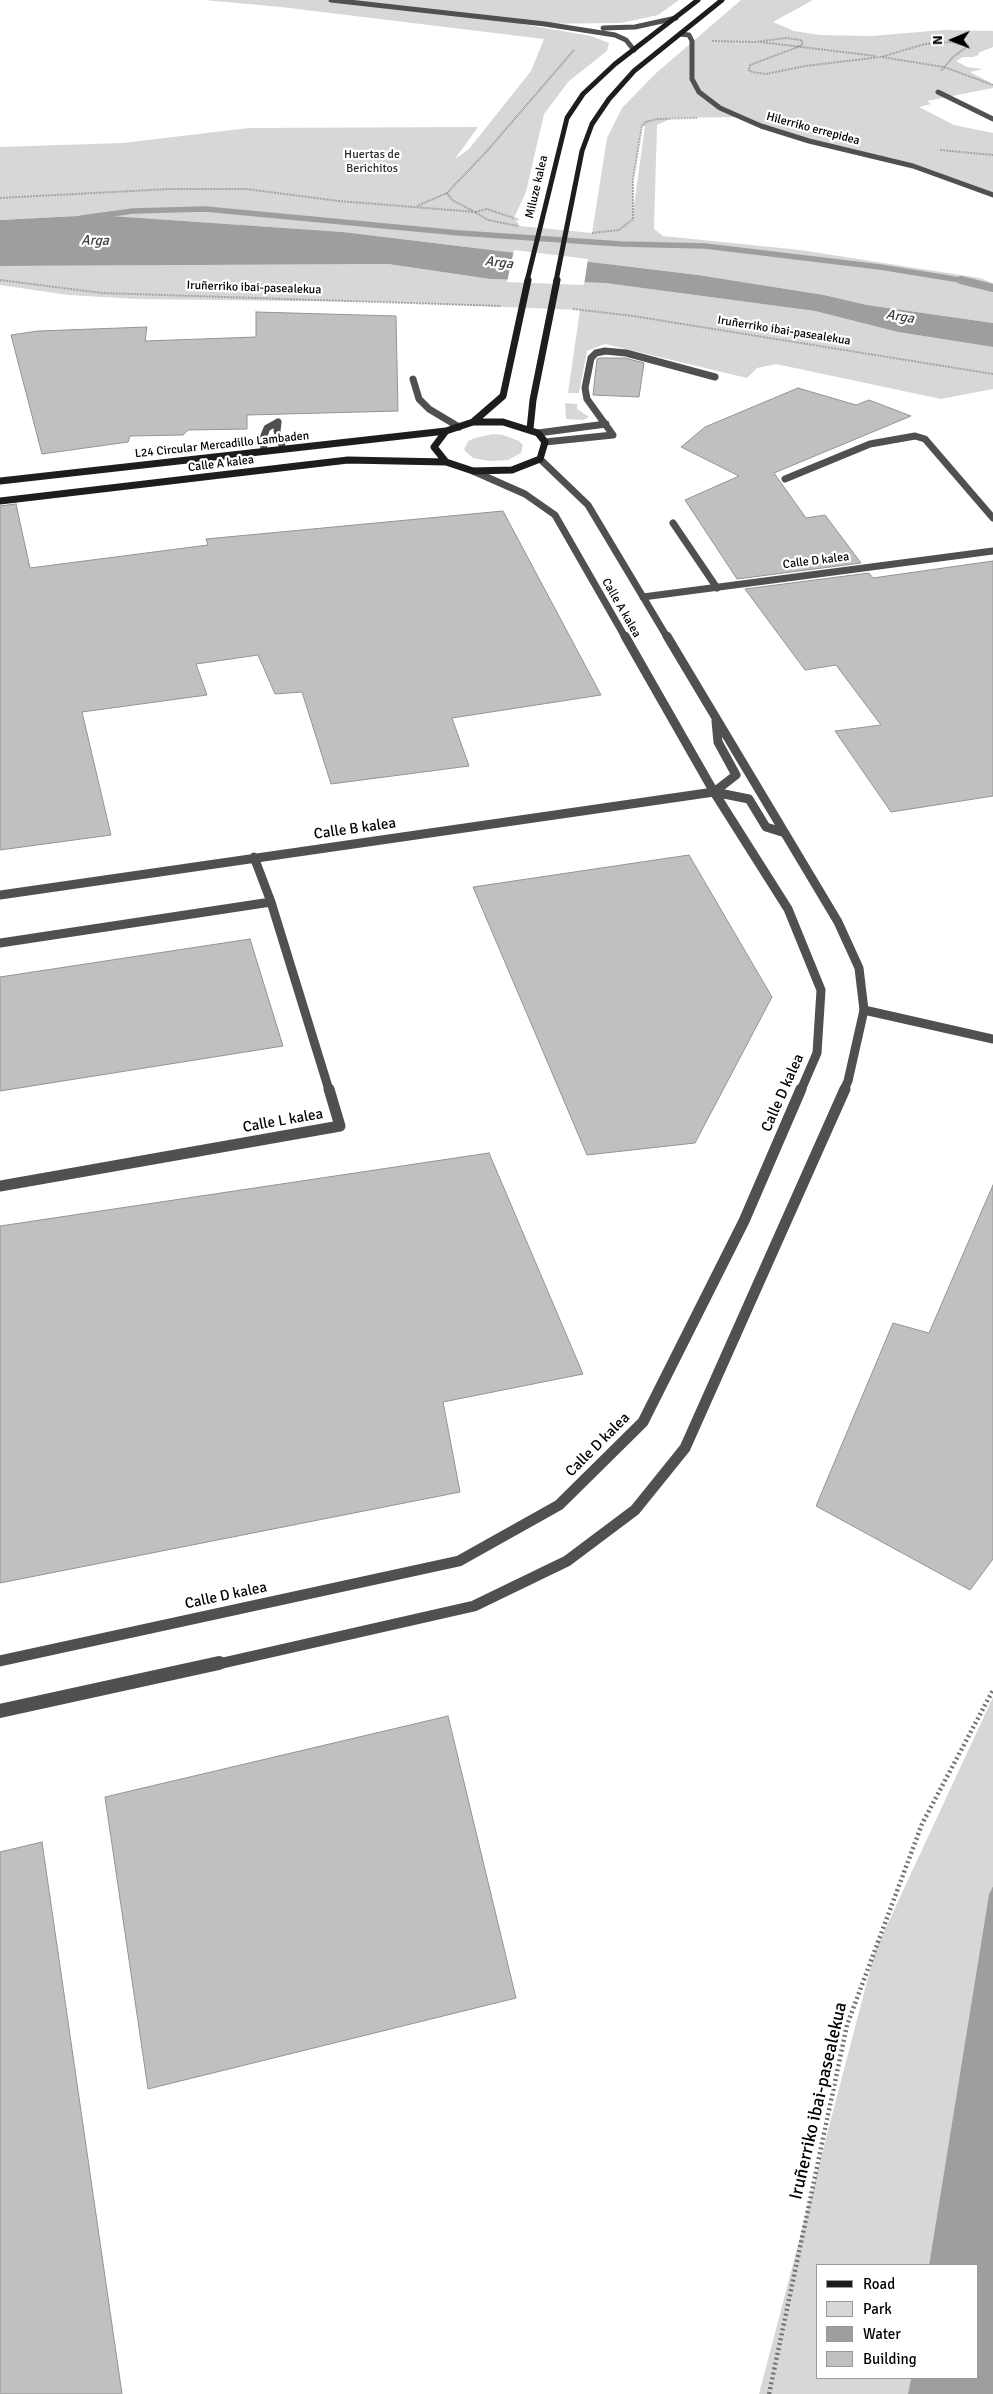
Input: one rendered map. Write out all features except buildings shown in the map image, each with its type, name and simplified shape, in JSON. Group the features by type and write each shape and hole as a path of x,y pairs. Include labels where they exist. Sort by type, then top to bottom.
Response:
{"main road":[{"name":"Miluze kalea","path":"473,422 503,396 521,307 567,118 583,94 634,50 698,0"},
{"path":"530,429 532,400 582,151 592,124 609,99 634,71 722,0"},
{"path":"473,422 503,422 530,429 545,442 540,459"},
{"name":"L24 Circular Mercadillo Lambaden","path":"0,479 446,431 473,422"},
{"path":"446,431 434,447 446,462"},
{"name":"Calle A kalea","path":"0,501 348,460 446,462 474,471 512,470 540,459"}],"street":[{"path":"331,0 545,24 615,35 626,40 634,50"},
{"path":"545,24 621,28 650,25 676,18"},
{"path":"680,34 689,35 692,41"},
{"name":"Hilerriko errepidea","path":"692,41 692,79 699,92 720,108 738,117 791,136 913,166 993,195"},
{"path":"938,92 993,119"},
{"path":"545,442 614,435 587,399 585,388 591,358 596,354 605,351 626,353 715,376"},
{"path":"413,379 419,399 435,413 459,427"},
{"path":"264,451 263,438 267,428 278,422 277,431 283,449"},
{"path":"538,434 606,424"},
{"path":"785,479 870,444 915,436 925,440 993,518"},
{"name":"Calle A kalea","path":"540,459 588,506 785,833"},
{"name":"Calle A kalea","path":"474,471 525,494 555,515 714,792"},
{"path":"673,523 717,588"},
{"name":"Calle D kalea","path":"643,597 993,551"},
{"path":"714,792 736,776 718,742 716,717"},
{"path":"0,1711 474,1606 567,1561 635,1510 685,1448 848,1081 864,1010 859,968 838,922 785,833 766,827 749,799 714,792"},
{"name":"Calle D kalea","path":"0,1661 459,1561 559,1505 643,1422 744,1220 817,1053 822,990 788,910 714,792"},
{"name":"Calle B kalea","path":"0,895 714,792"},
{"name":"Calle L kalea","path":"0,1186 340,1126 271,902 254,857"},
{"path":"0,943 271,902"},
{"path":"864,1010 993,1039"}],"path":[{"path":"755,42 794,38 801,40 803,44 750,65 749,70 766,74 805,66 881,57 924,44 950,42 968,46 944,67 932,83 938,92"},
{"path":"692,41 755,42 881,57 944,67 993,85"},
{"path":"414,207 447,193 487,151 574,49"},
{"path":"592,233 619,230 633,220 633,180 642,126 646,122 672,118 738,117"},
{"path":"0,198 169,188 246,190 339,201 475,212 481,209 491,209 524,222"},
{"path":"447,193 452,200 488,220 520,226"},
{"name":"Iruñerriko ibai-pasealekua","path":"0,280 102,293 508,306"},
{"name":"Iruñerriko ibai-pasealekua","path":"572,309 633,316 993,374"},
{"name":"Iruñerriko ibai-pasealekua","path":"769,2394 847,2026 922,1824 993,1690"}],"green space":[{"name":"Huertas de Berichitos","path":"204,0 679,0 658,15 621,23 522,24 591,36 609,43 607,51 569,81 544,114 526,192 514,218 520,226 592,233 607,138 622,108 655,74 741,0 813,0 773,22 794,31 820,35 871,36 943,30 993,31 993,47 978,53 979,55 963,57 956,61 967,67 983,69 970,72 993,84 993,88 927,101 931,104 919,107 954,125 993,133 993,195 923,170 809,143 738,117 672,118 657,125 654,229 663,236 800,250 980,278 993,283 993,323 867,305 824,295 698,275 343,232 97,215 0,220 0,147 122,143 249,128 478,127 455,159 469,149 531,71 544,39 281,7","holes":["642,126 645,126 633,213 633,180"]},
{"path":"388,264 490,279 605,283 815,311 898,332 993,347 993,389 941,399 776,364 757,368 747,378 605,344 587,351 579,393 568,393 580,310 378,302 137,299 68,295 0,285 0,266"},
{"path":"565,403 577,404 577,409 589,417 583,420 566,419"},
{"path":"493,434 503,435 519,441 523,445 521,453 508,460 490,461 473,458 464,450 468,441"},
{"path":"993,1697 993,1886 989,1894 929,2264 816,2264 816,2379 911,2379 908,2394 759,2394 875,1951"}],"water":[{"name":"Arga","path":"97,215 343,232 698,275 824,295 867,305 993,323 993,347 898,332 815,311 605,283 490,279 388,264 0,266 0,220"},
{"path":"993,1886 993,2394 908,2394 911,2379 978,2379 978,2264 929,2264 989,1894"}],"pier":[{"path":"514,250 588,259 584,285 507,282"}],"waterway":[{"path":"82,218 133,211 205,209 459,233 621,244 705,246 880,267 963,281"},
{"path":"963,281 993,288"}]}
